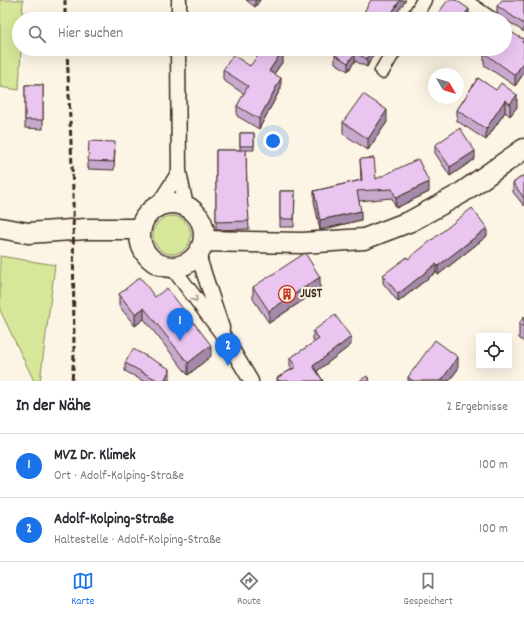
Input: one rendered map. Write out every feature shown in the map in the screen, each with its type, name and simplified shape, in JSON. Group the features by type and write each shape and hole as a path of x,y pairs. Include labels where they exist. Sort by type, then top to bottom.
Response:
{"main road":[{"path":"201,248 364,239 411,221 460,194 524,149"},
{"path":"176,203 186,206 200,218 204,229 201,248 186,264 172,267 158,264 147,255 141,235 144,220 149,213 166,204 176,203"},
{"path":"0,228 28,233 86,229 141,235"}],"street":[{"path":"179,0 179,12"},
{"path":"417,12 424,0"},
{"path":"463,0 481,12"},
{"path":"178,56 179,172 186,206"},
{"path":"382,71 391,56"},
{"path":"156,208 179,172"},
{"path":"201,248 226,340"},
{"path":"172,267 226,340 251,381"}],"green space":[{"path":"0,0 23,0 22,12 12,12 12,56 21,56 19,90 0,87"},
{"path":"168,216 176,216 183,219 188,224 191,235 188,246 183,251 176,254 168,254 161,251 156,246 153,239 153,231 156,224 161,219"},
{"path":"0,256 55,265 40,381 34,381 0,310"}],"building":[{"path":"371,0 400,0 392,12 364,12"},
{"path":"448,0 456,0 469,9 467,12 439,12"},
{"path":"502,0 524,0 524,24 512,16 512,12 506,12 497,6"},
{"path":"512,32 524,39 522,42 524,44 524,61 515,75 488,56 512,56"},
{"path":"232,56 250,66 258,56 279,56 269,71 281,78 259,119 237,106 248,86 223,70"},
{"path":"337,56 353,56 348,63"},
{"path":"361,56 368,56 367,59"},
{"path":"478,78 496,90 501,83 517,95 510,104 505,100 486,129 457,110 461,104 464,104 464,99"},
{"path":"25,85 43,85 43,120 25,120"},
{"path":"363,94 387,110 368,139 343,122"},
{"path":"460,128 475,151 450,167 435,145"},
{"path":"240,133 254,133 254,146 240,146"},
{"path":"89,141 115,142 114,162 88,161"},
{"path":"216,150 246,150 249,221 216,222"},
{"path":"374,158 376,179 418,159 429,182 396,198 392,189 357,191 361,211 320,220 314,191 362,180 360,159"},
{"path":"524,175 524,198 513,183"},
{"path":"280,191 295,191 294,219 280,219"},
{"path":"472,208 487,228 438,266 436,264 398,294 383,275 407,257 408,259"},
{"path":"305,253 320,277 269,311 253,287"},
{"path":"140,277 155,297 167,288 211,345 188,363 144,308 135,314 119,294"},
{"path":"335,315 351,337 313,366 323,381 279,381 277,378 296,367 290,358 319,339 313,331"},
{"path":"524,317 524,327 519,324"},
{"path":"435,340 458,357 441,381 413,381 408,377"},
{"path":"133,349 170,369 164,381 159,381 125,363"},
{"path":"367,376 370,381 359,381"}],"railway":[{"path":"65,0 65,12"},
{"path":"67,56 73,190 74,355 72,381"}],"place":[{"name":"JUST","path":"287,294"},
{"name":"MVZ Dr. Klimek","path":"180,341"},
{"name":"Adolf-Kolping-Straße","path":"228,366"}]}
